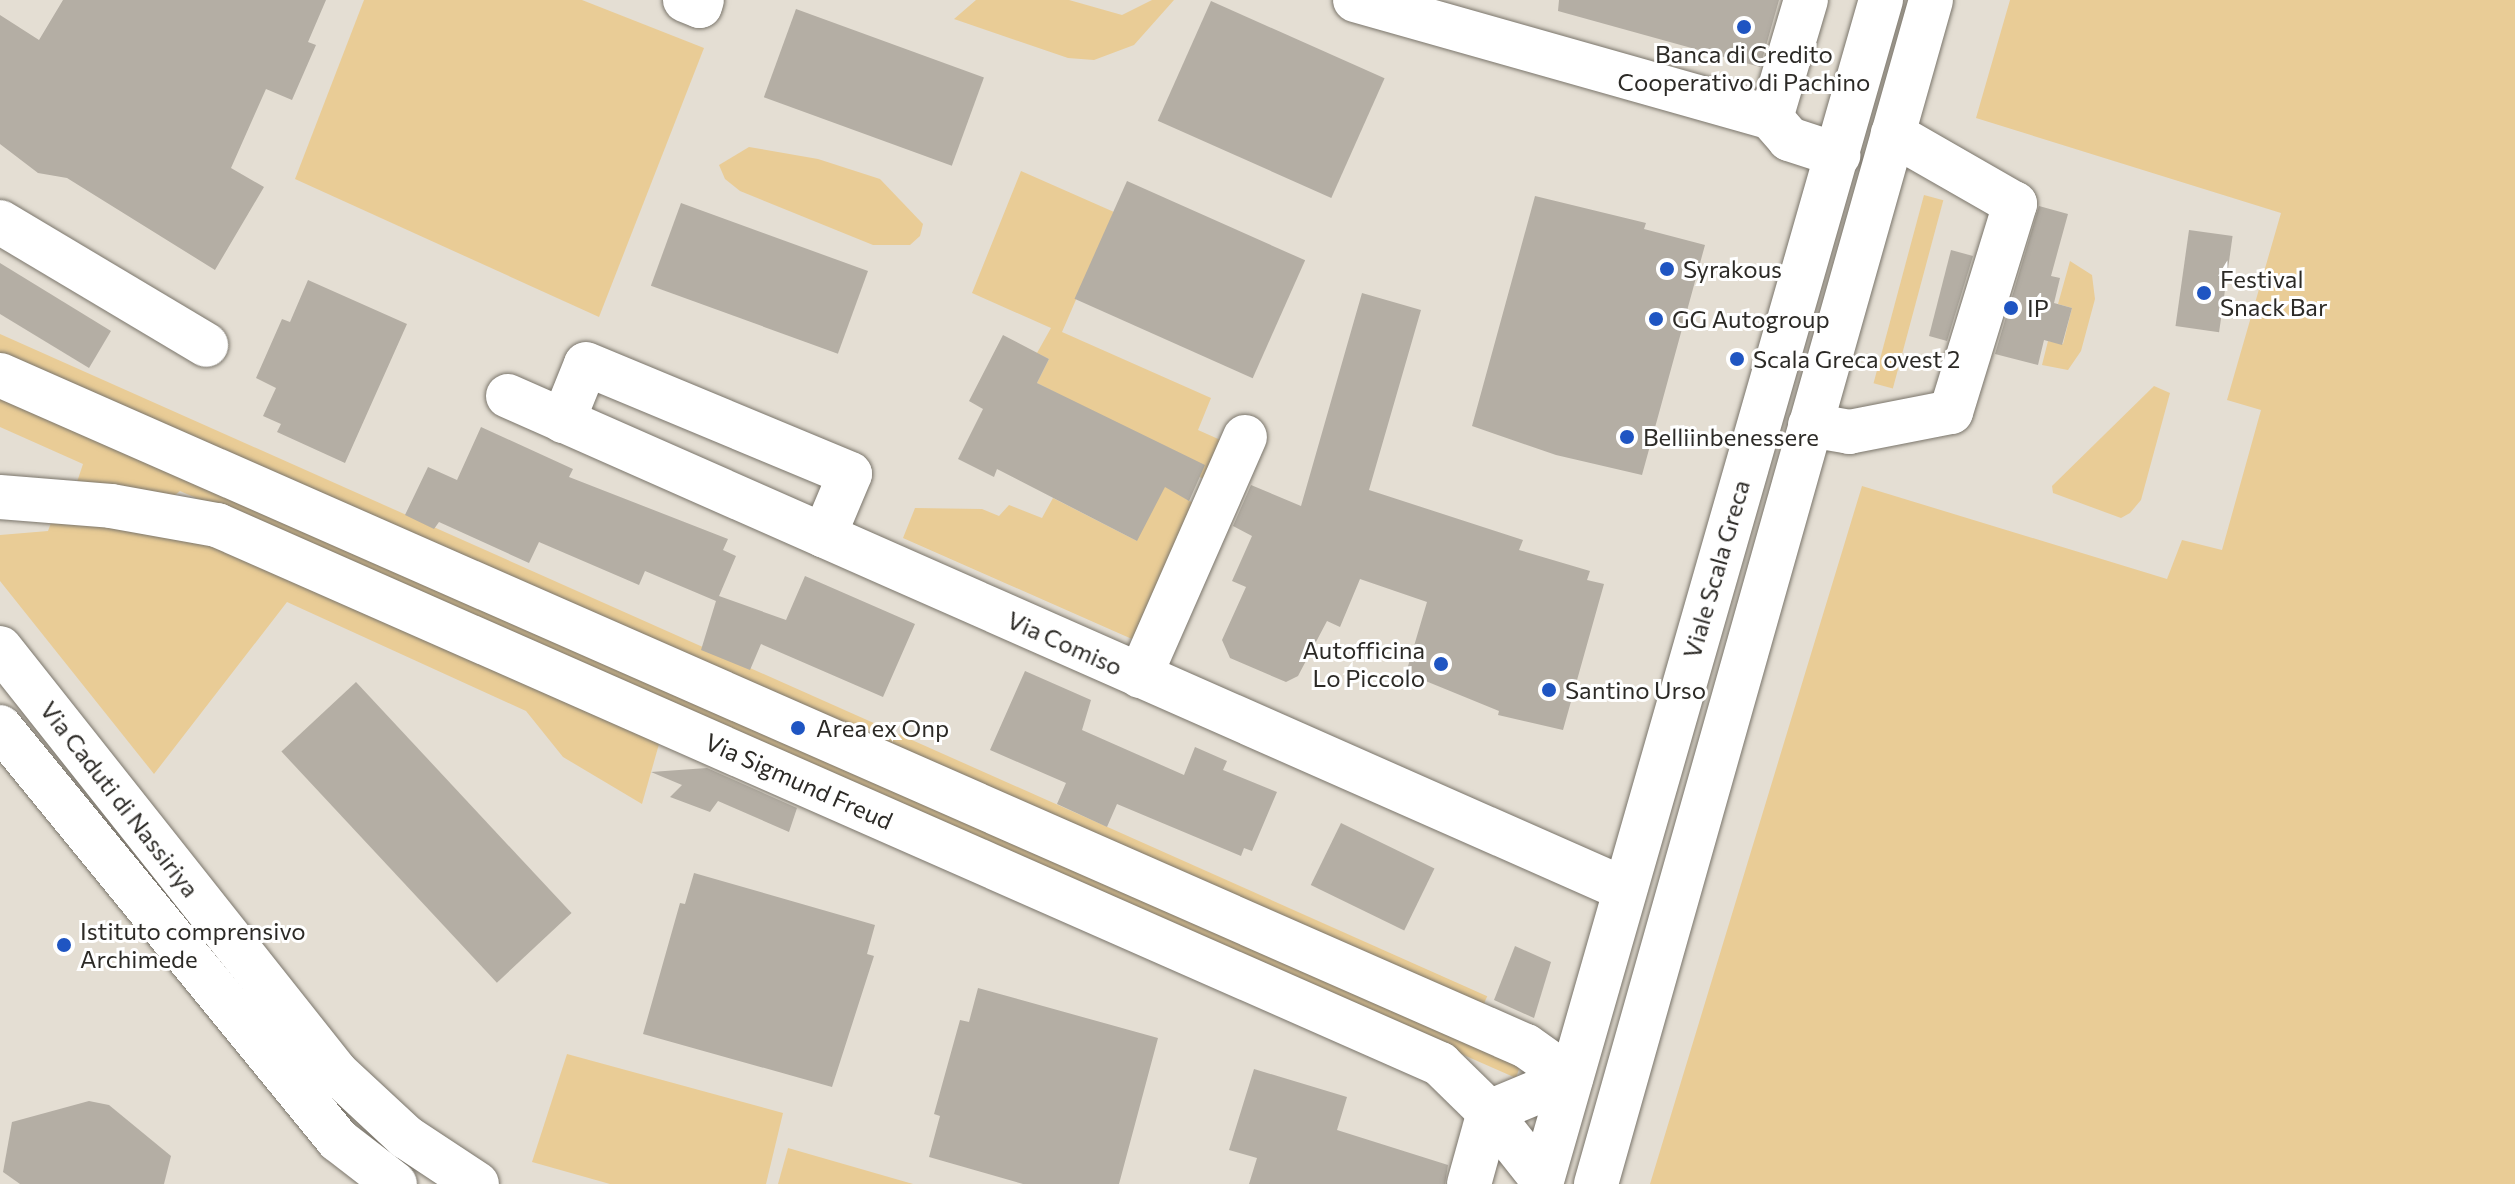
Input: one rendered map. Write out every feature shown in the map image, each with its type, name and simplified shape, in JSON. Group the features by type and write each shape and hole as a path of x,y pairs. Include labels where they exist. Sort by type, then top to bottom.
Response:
{"street":[{"path":"685,0 700,6 702,0"},
{"path":"1355,0 1771,118 1789,139 1838,155"},
{"path":"1771,118 1806,0"},
{"name":"Viale Scala Greca","path":"1541,1182 1622,888 1881,0"},
{"path":"1596,1184 1931,0"},
{"path":"1810,425 1849,432 1951,412 2015,204 1893,134"},
{"path":"0,222 206,345"},
{"path":"563,421 586,364 850,474 824,536"},
{"path":"0,375 1526,1046 1571,1078"},
{"name":"Via Comiso","path":"508,396 1622,888"},
{"path":"1140,676 1245,437"},
{"name":"Via Sigmund Freud","path":"0,497 111,506 217,525 1440,1064 1489,1112 1541,1182"},
{"name":"Via Caduti di Nassiriya","path":"0,648 336,1072 406,1137 477,1184"},
{"name":"Via Caduti di Nassiriya","path":"0,727 338,1140 395,1184"},
{"path":"1469,1184 1489,1112 1571,1078"}],"shaded area":[{"path":"364,0 582,0 704,48 599,317 295,179"},
{"path":"976,0 1069,0 1122,15 1152,0 1174,0 1134,45 1094,60 1068,58 954,19"},
{"path":"2010,0 2515,0 2515,1184 1650,1184 1862,486 2167,579 2182,540 2222,550 2261,410 2227,400 2281,213 1976,118"},
{"path":"749,147 818,159 880,179 923,224 920,236 910,245 873,245 740,191 725,179 719,165"},
{"path":"1021,171 1114,212 1062,332 1211,398 1198,430 1225,442 1208,481 1191,473 1180,495 1198,506 1141,643 903,538 915,508 982,509 999,516 1009,505 1042,518 1053,498 1137,541 1133,432 1037,383 1049,359 1037,353 1051,328 972,293"},
{"path":"1924,195 1943,200 1893,389 1874,383"},
{"path":"2070,261 2092,275 2095,299 2081,351 2068,370 2042,365 2048,341 2063,344 2072,308 2058,304"},
{"path":"0,334 1487,996 1479,1014 0,356"},
{"path":"2154,386 2170,393 2141,500 2130,513 2121,518 2053,493 2052,486"},
{"path":"0,393 1521,1063 1516,1078 180,491 170,499 76,485 83,464 0,427"},
{"path":"52,520 200,536 661,737 642,804 563,757 526,711 287,602 154,774 0,581 0,535 48,531"},
{"path":"567,1054 783,1113 766,1184 610,1184 532,1162"},
{"path":"788,1148 913,1184 778,1184"}],"building":[{"path":"63,0 326,0 308,42 316,45 292,100 266,89 231,168 264,187 215,270 67,178 38,173 0,144 0,15 39,40"},
{"path":"1559,0 1779,0 1760,67 1558,11"},
{"path":"1211,1 1385,78 1331,198 1158,121"},
{"path":"796,9 984,77 952,166 764,97"},
{"path":"1127,181 1305,260 1253,378 1075,299"},
{"path":"1535,196 1646,223 1644,229 1705,245 1642,475 1556,455 1472,426"},
{"path":"681,203 868,271 838,354 651,286"},
{"path":"2039,206 2068,214 2051,276 2060,278 2054,303 2072,308 2062,345 2044,340 2038,365 1995,354"},
{"name":"Festival Snack Bar","path":"2189,230 2233,236 2219,332 2176,326"},
{"path":"1951,250 1973,256 1947,341 1929,336"},
{"path":"0,263 111,331 89,368 0,314"},
{"path":"308,280 407,324 345,463 277,432 281,424 263,416 276,388 256,378 282,319 290,322"},
{"path":"1362,293 1421,310 1369,490 1523,540 1519,550 1590,571 1587,580 1604,584 1563,730 1498,715 1499,711 1406,673 1427,602 1360,579 1340,627 1327,621 1298,676 1286,682 1230,658 1222,640 1246,587 1232,581 1252,536 1233,526 1251,485 1301,506"},
{"path":"1003,335 1049,359 1037,383 1205,465 1189,501 1165,487 1137,541 997,469 994,477 958,459 983,409 969,401"},
{"path":"481,427 573,469 569,477 728,539 723,550 736,556 719,596 786,620 805,576 915,624 883,697 761,644 750,670 701,650 716,601 645,571 639,585 539,542 529,563 439,522 434,529 405,515 428,467 457,480"},
{"path":"1025,671 1091,700 1082,730 1184,775 1195,747 1227,761 1223,770 1277,792 1252,851 1244,848 1241,856 1117,804 1107,827 1057,804 1066,783 990,750"},
{"path":"356,682 572,913 497,983 281,752"},
{"path":"707,768 797,808 789,832 718,801 710,812 670,797 682,785 651,772"},
{"path":"1341,823 1434,869 1404,931 1311,885"},
{"path":"694,873 875,925 867,954 874,956 832,1087 643,1034 680,903 685,904"},
{"path":"1515,946 1551,962 1534,1018 1494,1000"},
{"path":"978,988 1158,1038 1119,1184 1023,1184 929,1157 940,1116 934,1114 960,1020 969,1022"},
{"path":"1254,1069 1347,1097 1337,1130 1448,1165 1445,1184 1249,1184 1257,1158 1229,1150"},
{"path":"89,1101 109,1105 171,1156 164,1184 20,1184 3,1172 12,1122"}],"place":[{"name":"Banca di Credito Cooperativo di Pachino","path":"1744,27"},
{"name":"Syrakous","path":"1667,269"},
{"name":"Festival Snack Bar","path":"2204,293"},
{"name":"IP","path":"2011,308"},
{"name":"GG Autogroup","path":"1656,319"},
{"name":"Scala Greca ovest 2","path":"1737,359"},
{"name":"Belliinbenessere","path":"1627,437"},
{"name":"Autofficina Lo Piccolo","path":"1441,664"},
{"name":"Santino Urso","path":"1549,690"},
{"name":"Area ex Onp","path":"798,728"},
{"name":"Istituto comprensivo Archimede","path":"64,945"}]}
